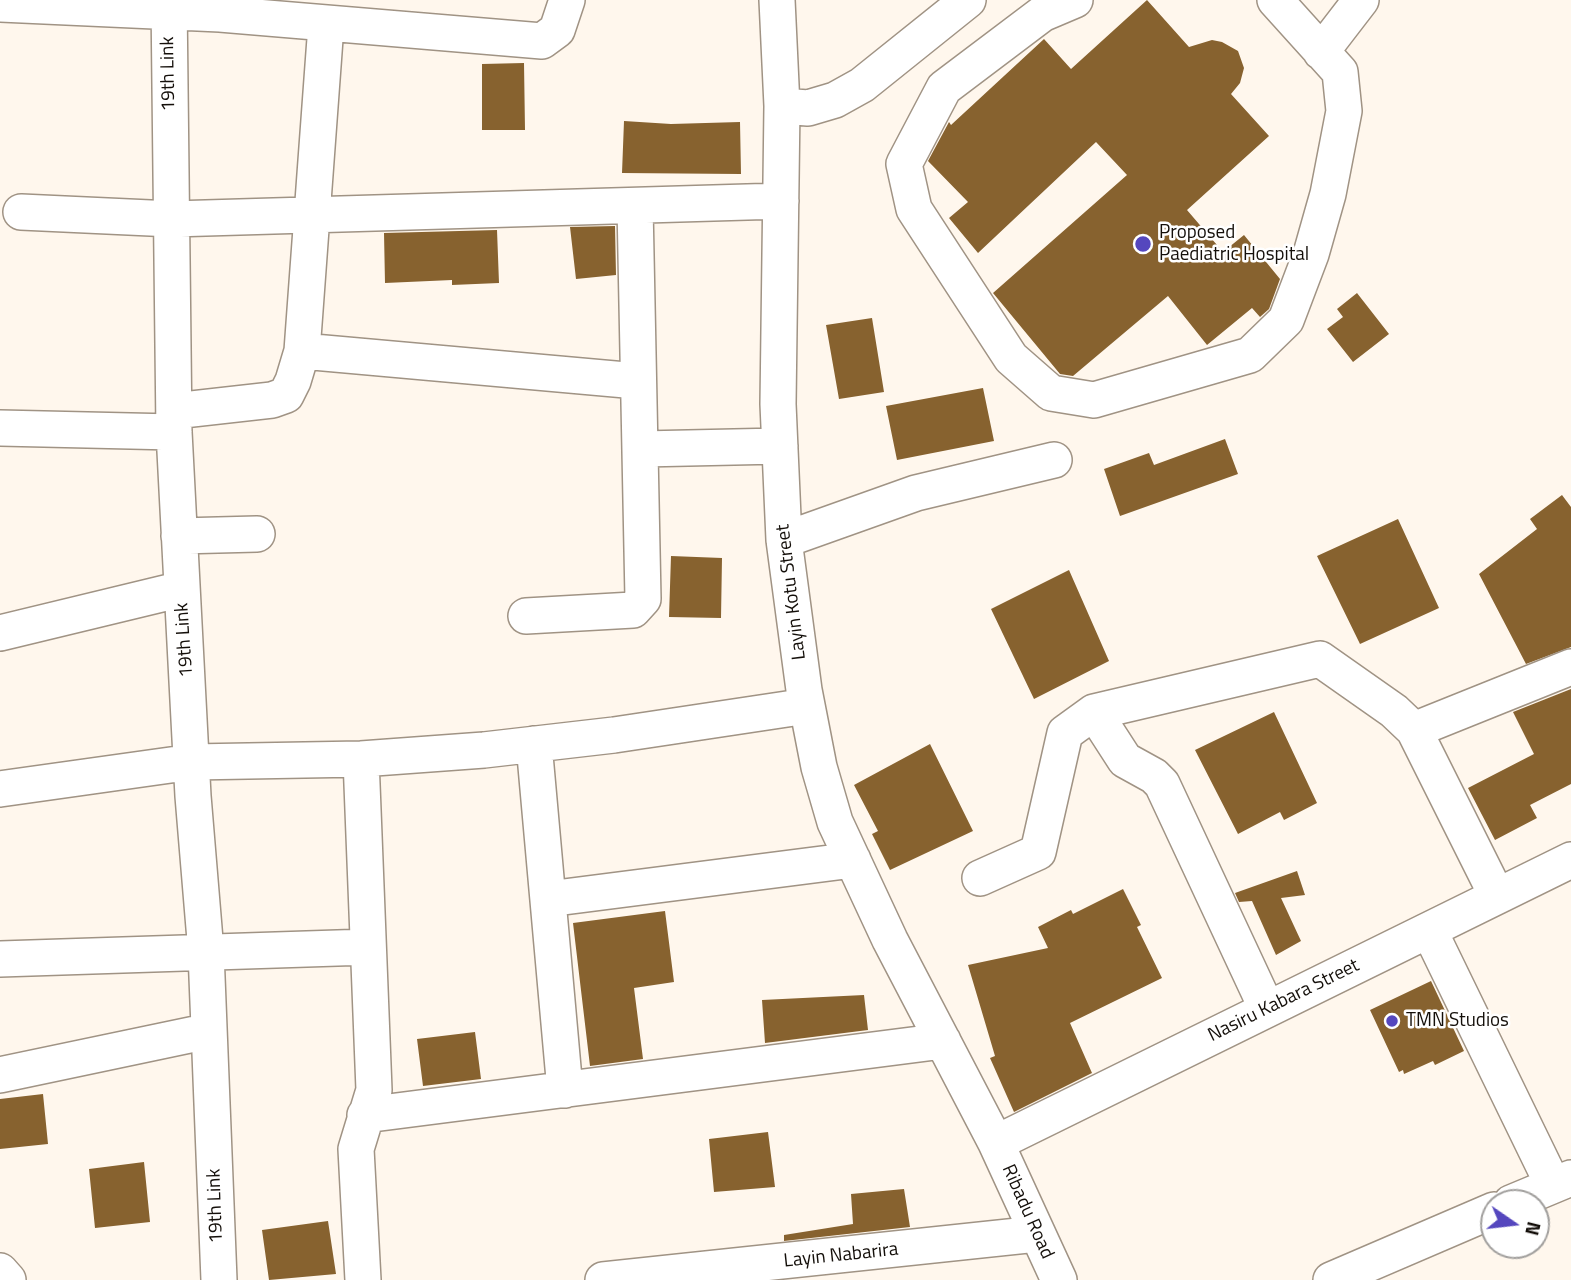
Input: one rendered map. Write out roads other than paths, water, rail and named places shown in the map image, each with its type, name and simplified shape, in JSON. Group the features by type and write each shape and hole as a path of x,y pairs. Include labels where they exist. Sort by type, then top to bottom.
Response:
{"street":[{"path":"0,4 168,6 326,25 542,41 557,30 567,0"},
{"name":"Layin Kotu Street","path":"777,0 782,106 780,446 784,540 807,706 819,767 835,822 996,1143"},
{"path":"782,106 808,108 835,100 862,85 968,0"},
{"path":"1075,0 1042,14 944,88 904,164 914,209 1011,358 1051,393 1094,400 1250,355 1286,320 1311,254 1340,144 1344,111 1339,72 1275,0"},
{"path":"1321,52 1361,0"},
{"name":"19th Link","path":"168,6 174,422 192,762 206,951 219,1280"},
{"path":"0,428 174,422 286,395 302,351 326,25"},
{"path":"21,212 172,219 781,201"},
{"path":"526,616 633,610 639,605 644,591 635,206"},
{"path":"302,351 637,381"},
{"path":"642,449 780,446"},
{"path":"784,540 916,493 1054,460"},
{"path":"179,536 257,534"},
{"path":"0,633 182,589"},
{"path":"980,878 1038,852 1065,733 1094,712 1320,659 1394,711 1414,730 1496,897"},
{"path":"1414,730 1571,667"},
{"path":"0,789 192,762 361,759 534,744 807,706"},
{"path":"1094,712 1125,760 1154,776 1162,784 1267,1009"},
{"path":"534,744 565,1090"},
{"path":"361,759 374,1090 356,1149 363,1280"},
{"path":"548,899 853,860"},
{"name":"Nasiru Kabara Street","path":"996,1143 1571,860"},
{"path":"1429,930 1562,1181 1543,1189"},
{"path":"0,959 368,947"},
{"path":"0,1075 209,1031"},
{"path":"366,1115 943,1041"},
{"name":"Ribadu Road","path":"996,1143 1059,1280"},
{"path":"1331,1280 1480,1216"},
{"name":"Layin Nabarira","path":"603,1280 748,1273 1037,1234"},
{"path":"0,1271 8,1280"}],"place":[{"name":"Proposed Paediatric Hospital","path":"1143,244"},
{"name":"TMN Studios","path":"1392,1021"}]}
